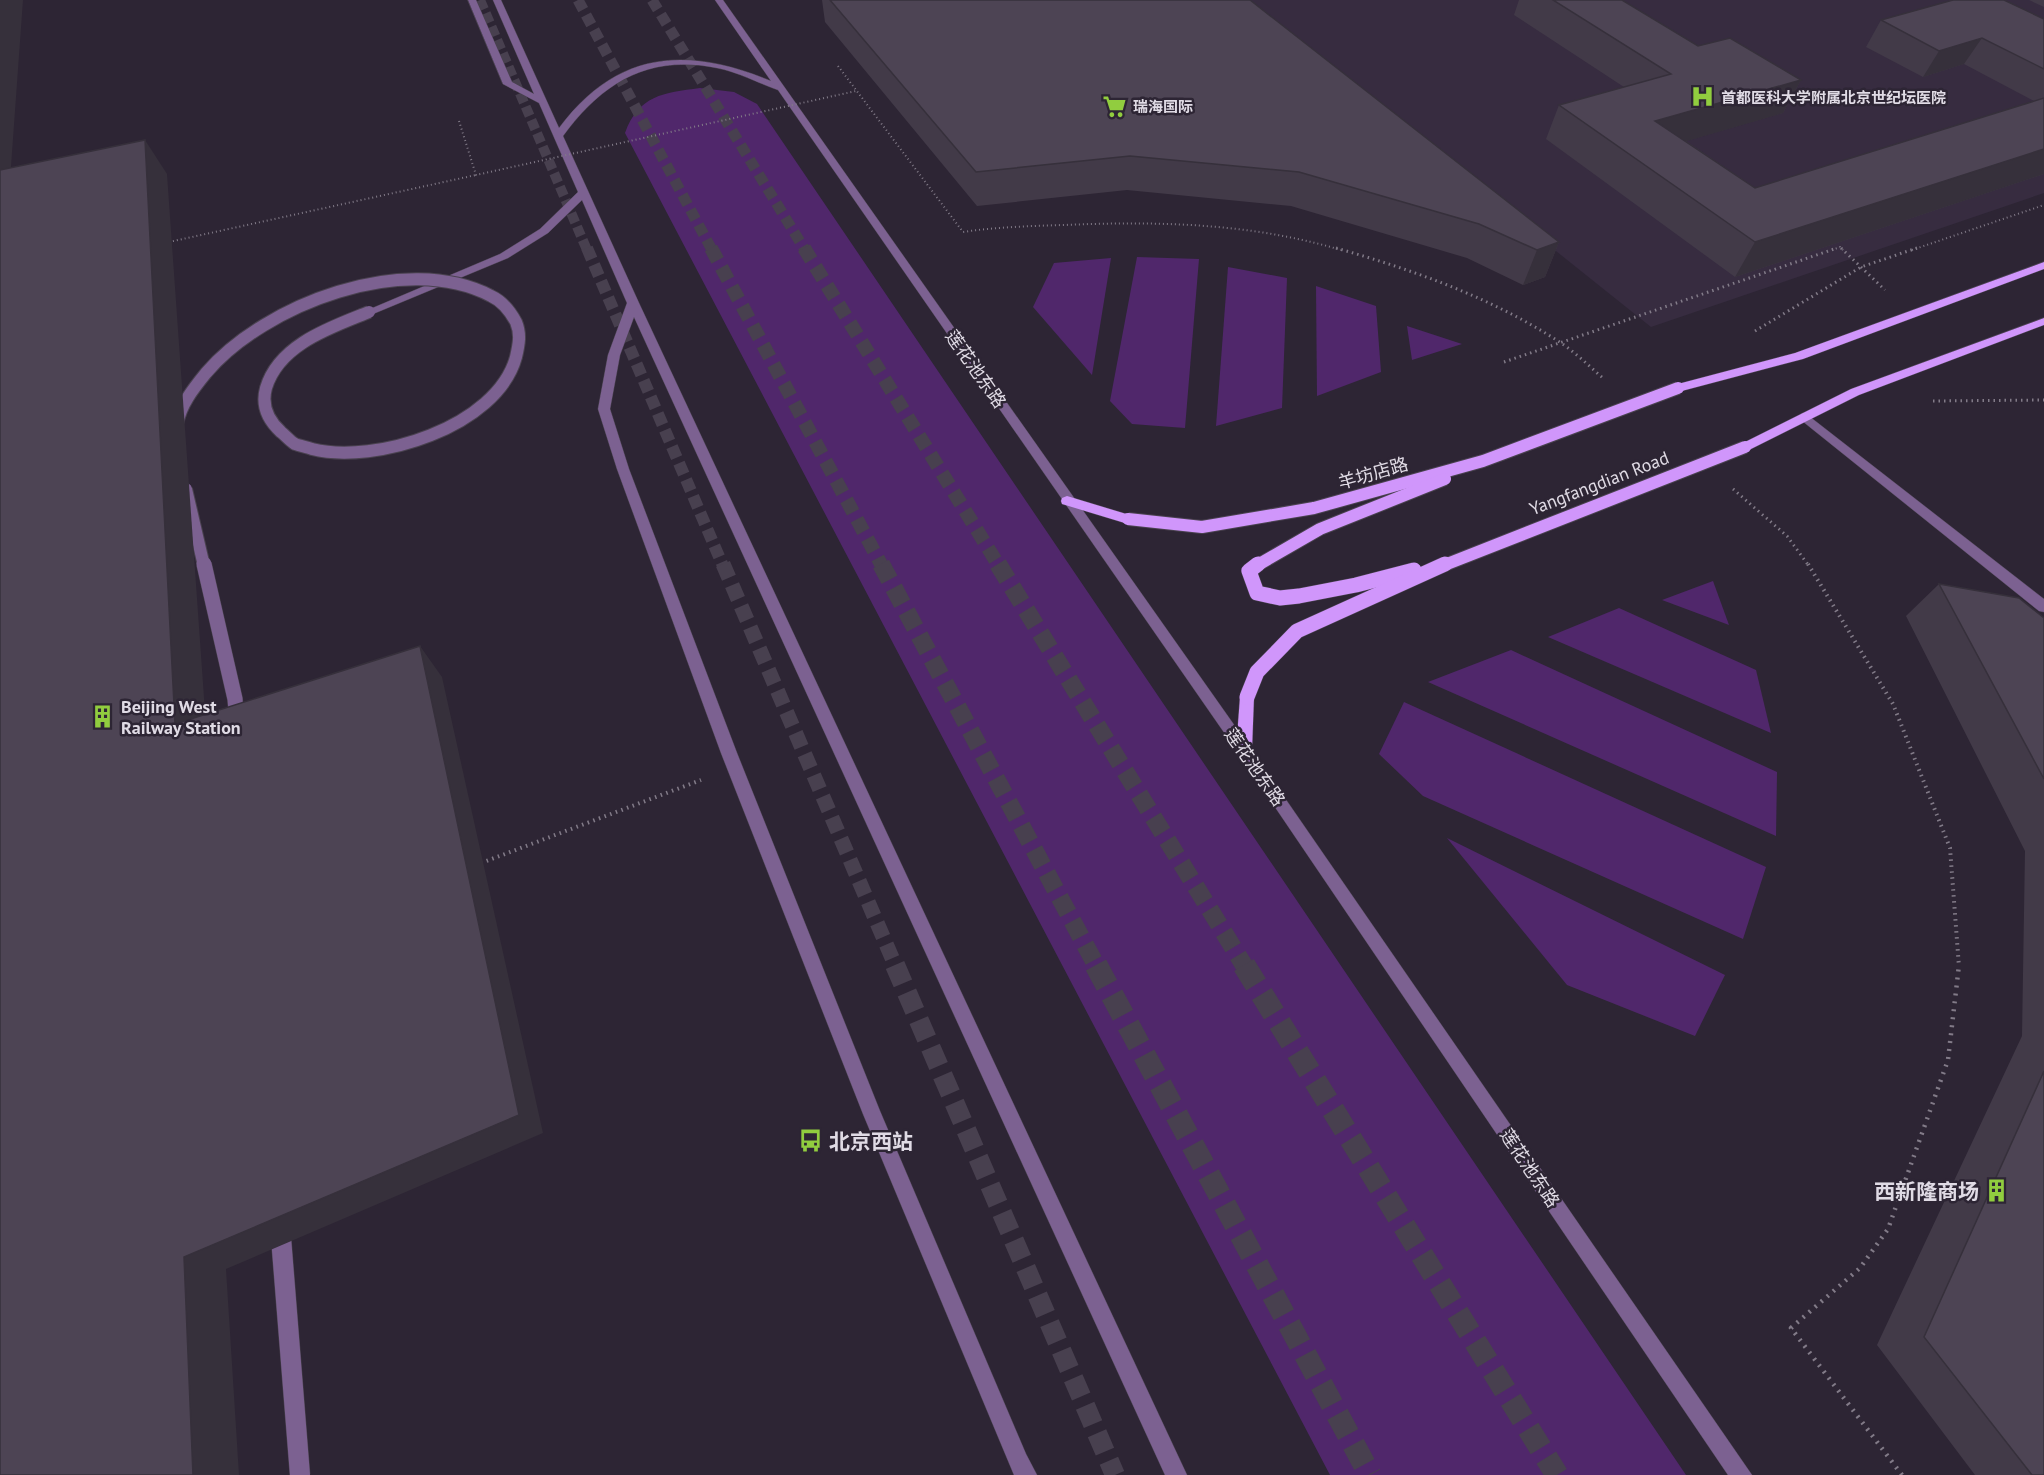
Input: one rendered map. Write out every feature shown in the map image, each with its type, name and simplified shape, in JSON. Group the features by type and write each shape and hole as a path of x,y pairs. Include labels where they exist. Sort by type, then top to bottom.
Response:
{"main road":[{"name":"羊坊店路","path":"1067,501 1128,519 1202,527 1314,508 1483,461 1678,388 1799,356 2044,265"},
{"name":"Yangfangdian Road","path":"1244,750 1247,697 1257,672 1297,631 1456,559 1745,447 1855,392 2044,321"},
{"path":"1456,559 1356,585 1280,598 1257,593 1249,571 1266,558 1320,529 1426,488 1483,461"}],"street":[{"path":"472,0 508,84 542,101"},
{"path":"497,0 633,303 1176,1475"},
{"name":"莲花池东路","path":"719,0 1067,501 1244,750 1741,1475"},
{"path":"558,136 587,100 610,82 636,70 667,63 699,63 718,66 782,89"},
{"path":"175,439 177,420 190,393 215,361 245,336 295,308 354,289 389,281 417,280 469,287 492,296 504,304 516,321 520,335 521,349 515,366 495,394 483,406 435,435 400,446 359,453 310,450 292,443 275,429 266,414 263,396 270,379 283,360 303,342 331,327 369,312 504,256 544,231 584,192"},
{"path":"633,303 614,354 604,409 623,469 736,767 872,1114 1018,1462 1026,1475"},
{"path":"1805,417 2044,607"},
{"path":"182,473 235,699 238,735"},
{"path":"278,1205 300,1475"}],"path":[{"path":"838,66 963,232 991,228 1126,222 1241,228 1322,244 1394,266 1508,311 1560,342 1608,382"},
{"path":"168,242 856,91"},
{"path":"459,121 476,175"},
{"path":"1752,333 1861,267 2044,205"},
{"path":"1504,362 1840,247 1890,294"},
{"path":"1929,401 2044,400"},
{"path":"1724,482 1787,536 1807,562 1893,704 1950,848 1960,958 1948,1060 1888,1229 1860,1268 1791,1328 1902,1475"},
{"path":"473,866 736,767"}],"shaded area":[{"name":"首都医科大学附属北京世纪坛医院","path":"1242,0 2044,0 2044,193 1651,327"},
{"path":"700,88 734,92 757,104 1686,1475 1330,1475 625,133 637,111 645,103 664,94"},
{"path":"1137,257 1199,259 1185,428 1132,424 1110,401"},
{"path":"1111,258 1092,375 1033,307 1054,263"},
{"path":"1228,267 1287,278 1282,408 1216,426"},
{"path":"1316,286 1376,306 1381,372 1317,396"},
{"path":"1407,326 1462,344 1412,360"},
{"path":"1713,581 1729,625 1662,600"},
{"path":"1619,608 1756,670 1771,733 1548,637"},
{"path":"1511,650 1777,772 1776,836 1428,682"},
{"path":"1404,702 1766,867 1743,939 1423,796 1379,754"},
{"path":"1447,838 1725,975 1695,1036 1567,985"}],"building":[{"name":"瑞海国际","path":"830,0 1250,0 1559,242 1537,250 1479,224 1299,172 1130,156 976,172"},
{"path":"1553,0 1622,0 1698,46 1730,38 1801,80 1655,121 1755,188 2044,98 2044,149 1755,242 1559,105 1671,74"},
{"path":"1953,0 2004,0 2044,19 2044,69 1982,38 1939,51 1881,20"},
{"name":"Beijing West Railway Station","path":"145,140 175,724 420,646 519,1115 184,1257 193,1475 0,1475 0,170"},
{"path":"1939,584 2019,598 2044,618 2044,779"},
{"path":"2044,1071 2044,1475 2032,1475 1924,1337"}],"tunnel":[{"path":"480,0 587,250"},
{"path":"578,0 712,250"},
{"path":"652,0 805,250"},
{"path":"587,248 723,566"},
{"path":"711,248 882,566"},
{"path":"804,248 999,566"},
{"path":"723,564 896,967"},
{"path":"881,564 1097,967"},
{"path":"998,564 1245,967"},
{"path":"895,965 1115,1475"},
{"path":"1096,965 1370,1475"},
{"path":"1244,965 1557,1475"}],"place":[{"name":"首都医科大学附属北京世纪坛医院","path":"1703,97"},
{"name":"瑞海国际","path":"1115,106"},
{"name":"Beijing West Railway Station","path":"103,716"},
{"name":"北京西站","path":"811,1141"},
{"name":"西新隆商场","path":"1997,1191"}]}
